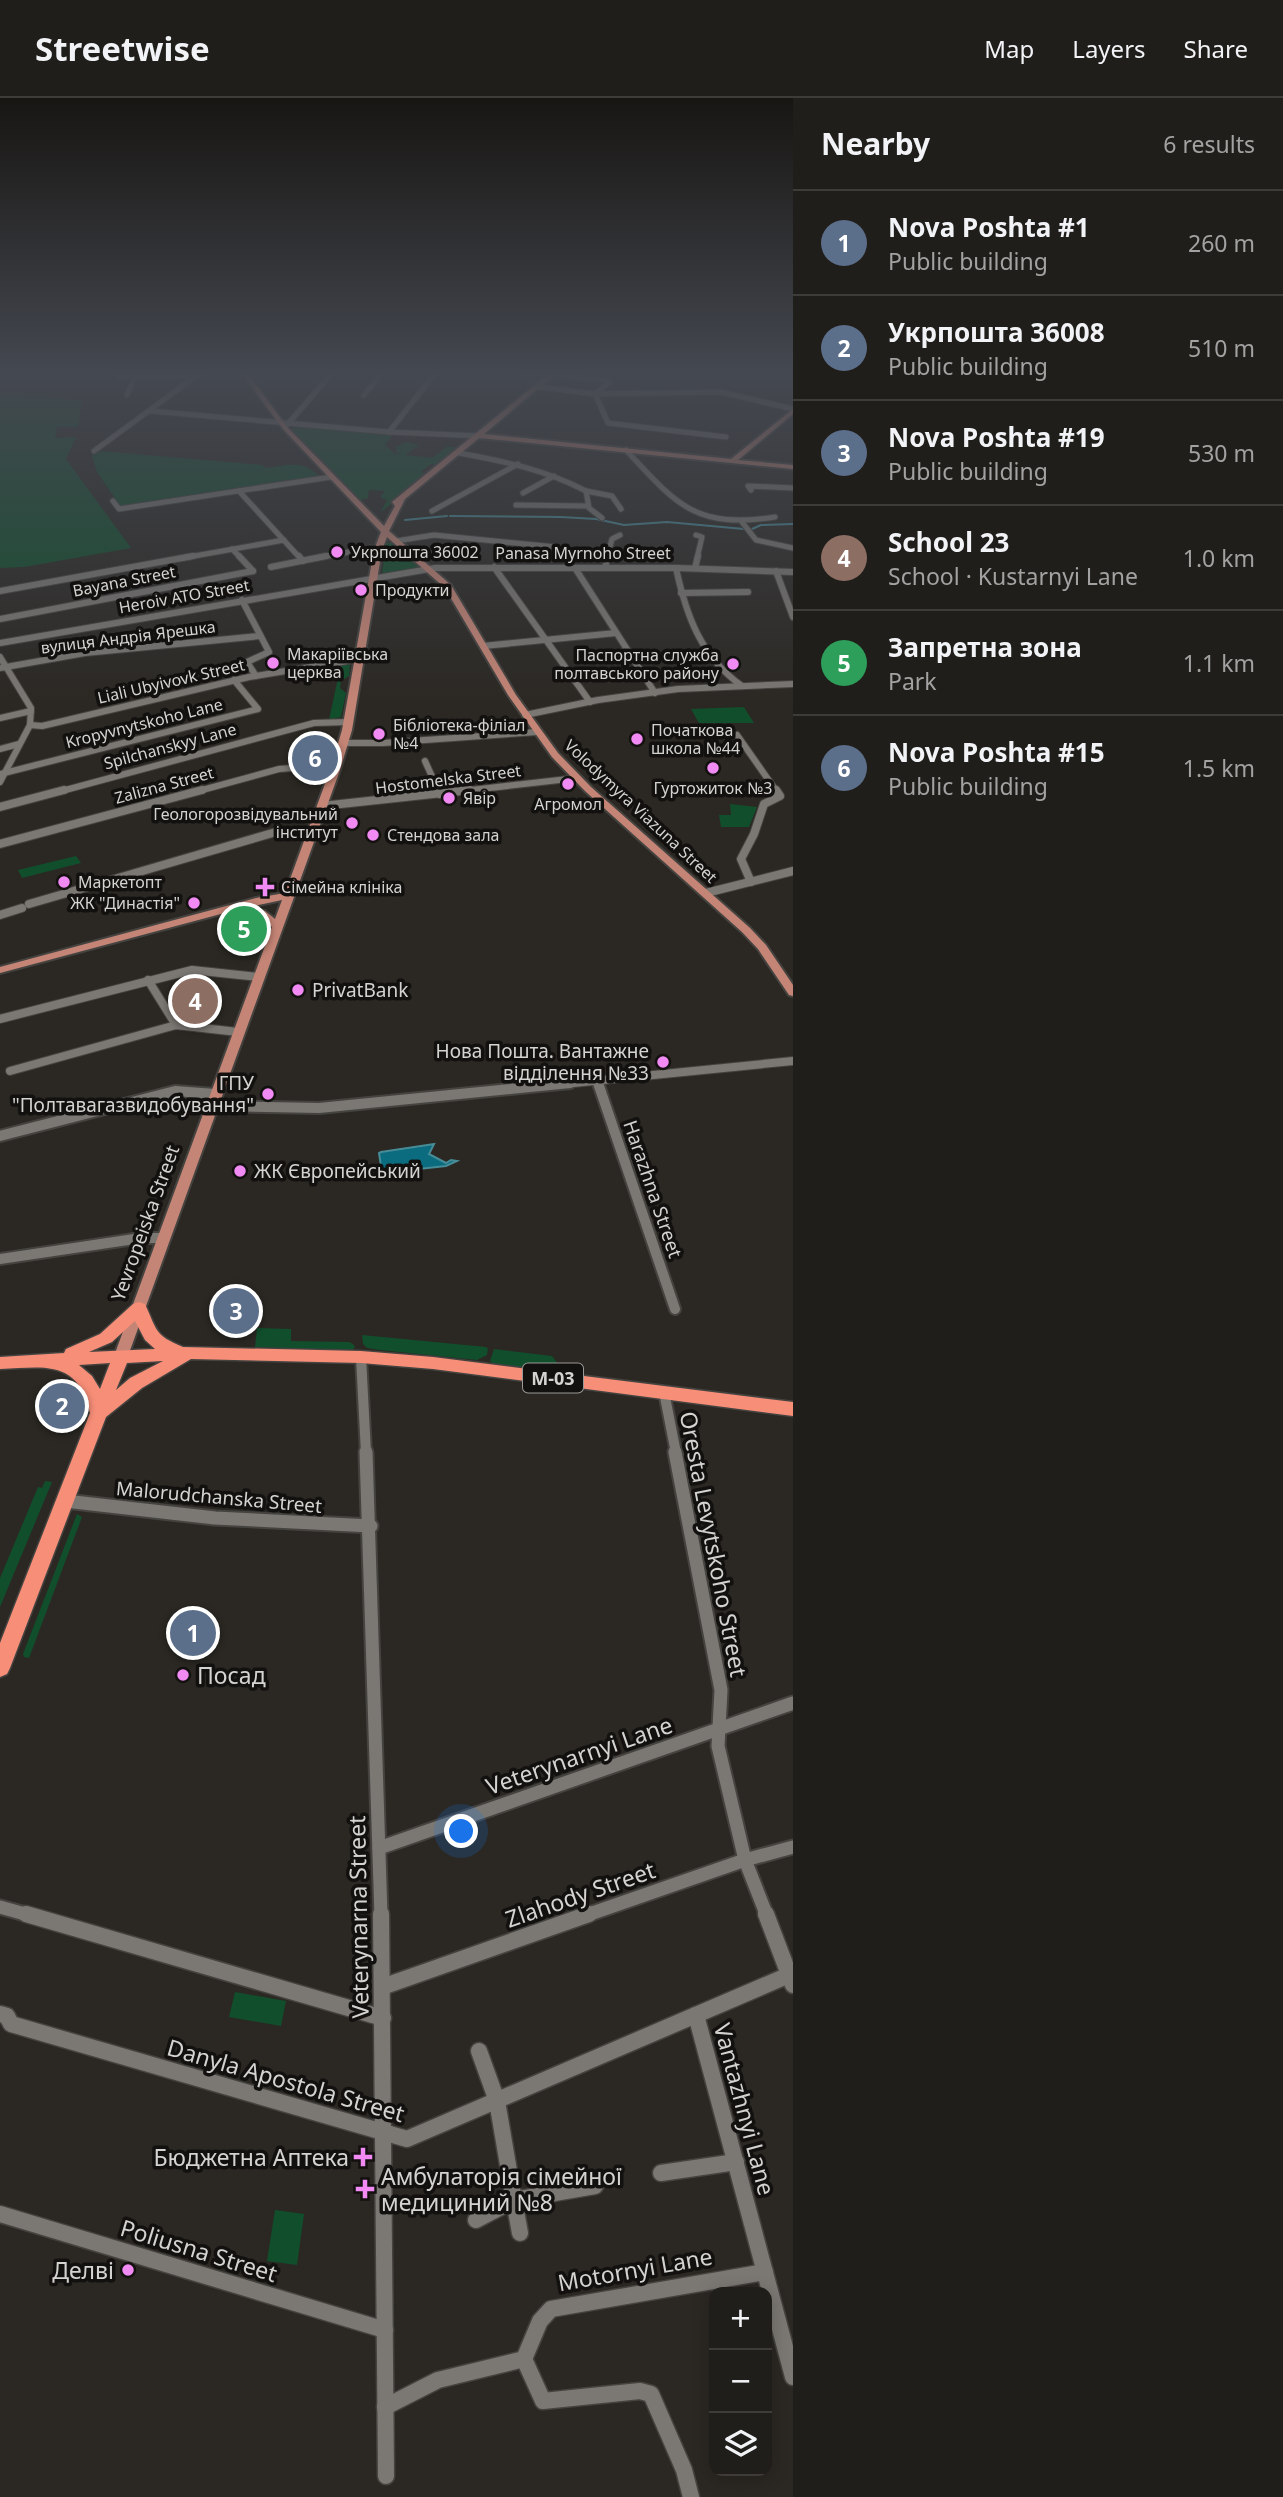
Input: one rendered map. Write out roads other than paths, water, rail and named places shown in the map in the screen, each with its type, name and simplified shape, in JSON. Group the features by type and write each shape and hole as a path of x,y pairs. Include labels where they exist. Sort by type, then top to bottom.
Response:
{"highway":[{"path":"48,1360 97,1344 139,1308 144,1327 155,1342 167,1349 193,1353"},
{"path":"48,1360 72,1368 87,1378 99,1414 148,1374 193,1353"},
{"name":"М-03","path":"0,1363 193,1353 361,1357 433,1363 793,1409"},
{"name":"Yevropeiska Street","path":"0,1668 121,1356"}],"main road":[{"name":"Volodymyra Viazuna Street","path":"337,483 370,518 430,569 456,599 525,715 577,778 762,947 793,993"},
{"name":"Yevropeiska Street","path":"121,1356 323,806 343,743 382,528 402,500 422,483"},
{"path":"0,970 269,898 289,896"},
{"path":"218,912 255,912 278,926"}],"street":[{"path":"113,501 119,509 292,483"},
{"path":"432,512 484,483"},
{"path":"523,493 541,483"},
{"path":"569,483 586,491 612,494 619,500 621,509"},
{"path":"658,483 670,496 705,517 741,522 775,517"},
{"path":"751,491 748,486 793,488"},
{"path":"239,491 303,561"},
{"path":"586,491 586,506 602,519"},
{"path":"516,505 586,506"},
{"path":"741,522 756,540 793,548"},
{"path":"695,568 702,537 696,534"},
{"path":"396,541 433,535 556,547"},
{"path":"604,568 604,562 613,545 612,539 620,535"},
{"path":"0,591 284,540"},
{"path":"271,567 379,547"},
{"name":"Bayana Street","path":"0,619 253,571 232,548"},
{"path":"494,567 547,640 580,692 590,702"},
{"name":"Panasa Myrnoho Street","path":"373,577 430,569 494,567 695,568 793,572"},
{"path":"575,568 655,693"},
{"path":"676,568 691,623 712,660 726,677 745,689"},
{"path":"776,570 793,617"},
{"name":"Heroiv ATO Street","path":"0,643 373,577"},
{"path":"681,593 748,592"},
{"path":"242,600 269,652 247,662 256,676"},
{"path":"483,646 615,633"},
{"name":"вулиця Андрія Ярешка","path":"3,668 85,653 260,636"},
{"path":"0,657 3,668 13,678 31,711 30,725 2,773 0,782"},
{"name":"Liali Ubyivovk Street","path":"30,725 42,726 234,680 359,659"},
{"path":"0,682 13,678"},
{"name":"Kropyvnytskoho Lane","path":"2,773 258,709 234,680"},
{"path":"525,715 655,693 793,684"},
{"path":"0,718 31,711"},
{"name":"Spilchanskyy Lane","path":"0,807 314,723 348,722"},
{"path":"343,743 383,743 537,732"},
{"path":"737,735 780,796 764,804 754,834 741,859 751,882"},
{"path":"0,749 19,744"},
{"path":"425,761 440,794"},
{"name":"Zalizna Street","path":"0,844 279,769 336,765"},
{"name":"Hostomelska Street","path":"323,806 577,778"},
{"path":"0,915 276,832 312,835"},
{"path":"706,894 793,872"},
{"path":"0,1019 192,970 259,977"},
{"path":"148,980 176,1025"},
{"path":"10,1071 176,1025 238,1032"},
{"path":"0,1136 175,1091 213,1100 320,1108 793,1061"},
{"name":"Harazhna Street","path":"597,1081 675,1309"},
{"path":"0,1259 141,1238 164,1238"},
{"name":"Veterynarna Street","path":"361,1357 371,1525 383,2018 386,2476"},
{"name":"Oresta Levytskoho Street","path":"664,1392 721,1690 718,1746 745,1860 791,1980"},
{"name":"Malorudchanska Street","path":"65,1501 215,1518 371,1525"},
{"name":"Veterynarnyi Lane","path":"379,1847 793,1703"},
{"name":"Zlahody Street","path":"382,1987 745,1860 793,1847"},
{"path":"0,1907 383,2018"},
{"name":"Danyla Apostola Street","path":"0,2014 7,2016 11,2024 407,2139 696,2014 791,1980"},
{"name":"Vantazhnyi Lane","path":"696,2014 793,2377"},
{"path":"479,2051 497,2101 520,2233"},
{"path":"661,2173 736,2162"},
{"path":"475,2220 514,2200 595,2186"},
{"name":"Poliusna Street","path":"0,2214 385,2330"},
{"name":"Motornyi Lane","path":"524,2359 540,2321 551,2309 765,2272"},
{"path":"385,2407 438,2380 524,2359 543,2401 640,2391 651,2394 684,2470 691,2497"}],"water":[{"path":"434,1144 429,1154 446,1163 457,1161 446,1166 382,1173 379,1153"}],"waterway":[{"path":"405,520 447,516"},
{"path":"450,516 561,517 596,519 624,525 667,522 744,529"},
{"path":"752,529 761,525 793,524"}],"place":[{"name":"Укрпошта 36002","path":"337,552"},
{"name":"Продукти","path":"361,590"},
{"name":"Макаріївська церква","path":"273,663"},
{"name":"Паспортна служба полтавського району","path":"733,664"},
{"name":"Бібліотека-філіал №4","path":"379,734"},
{"name":"Початкова школа №44","path":"637,739"},
{"name":"Nova Poshta #15","path":"315,758"},
{"name":"Гуртожиток №3","path":"713,768"},
{"name":"Агромол","path":"568,784"},
{"name":"Явір","path":"449,798"},
{"name":"Геологорозвідувальний інститут","path":"352,823"},
{"name":"Стендова зала","path":"373,835"},
{"name":"Маркетопт","path":"64,882"},
{"name":"Сімейна клініка","path":"265,887"},
{"name":"ЖК \"Династія\"","path":"194,903"},
{"name":"Запретна зона","path":"244,929"},
{"name":"PrivatBank","path":"298,990"},
{"name":"School 23","path":"195,1001"},
{"name":"Нова Пошта. Вантажне відділення №33","path":"663,1062"},
{"name":"ГПУ \"Полтавагазвидобування\"","path":"268,1094"},
{"name":"ЖК Європейський","path":"240,1171"},
{"name":"Nova Poshta #19","path":"236,1311"},
{"name":"Укрпошта 36008","path":"62,1406"},
{"name":"Nova Poshta #1","path":"193,1633"},
{"name":"Посад","path":"183,1675"},
{"name":"Бюджетна Аптека","path":"363,2157"},
{"name":"Амбулаторія сімейної медициний №8","path":"365,2189"},
{"name":"Делві","path":"128,2270"}]}
